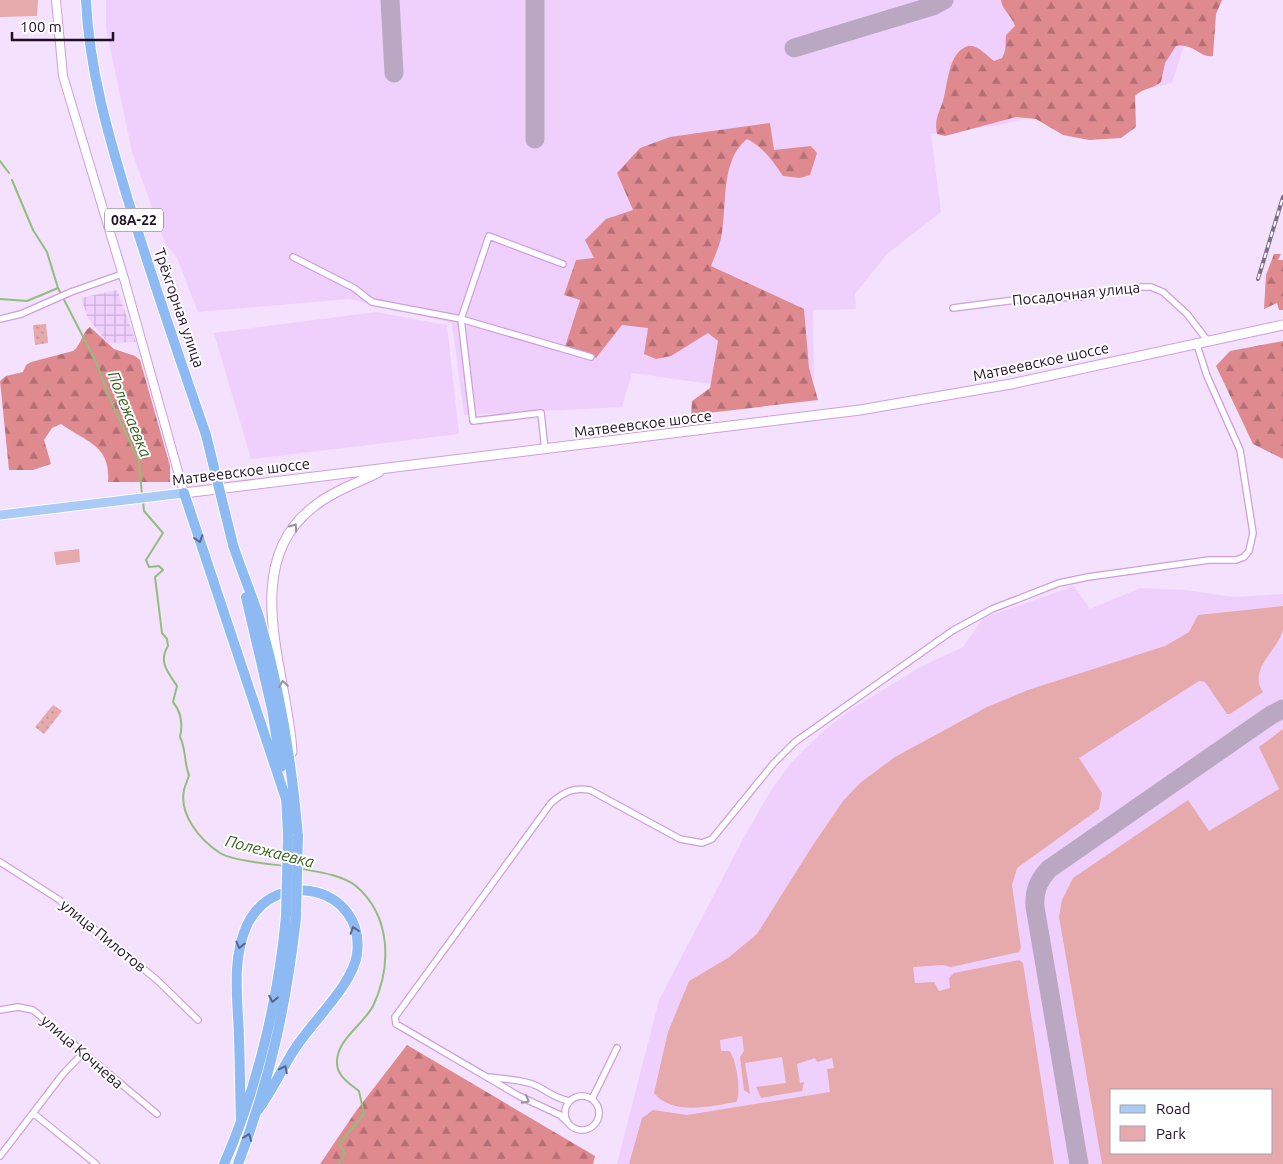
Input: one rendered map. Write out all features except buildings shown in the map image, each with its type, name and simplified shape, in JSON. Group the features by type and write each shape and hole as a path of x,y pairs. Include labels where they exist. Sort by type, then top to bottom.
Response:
{"highway":[{"name":"Трёхгорная улица","path":"86,0 93,72 108,134 150,272 206,435 233,545 258,617 278,705 291,802"},
{"path":"184,493 291,802 293,835 291,917 285,1004 277,1042 258,1110 238,1164"},
{"path":"241,1121 237,987 240,942 247,925 267,900 287,890 312,890 335,900 346,912 354,925 358,941 357,956 346,981 298,1044 275,1086 258,1110"},
{"path":"224,1164 241,1121 272,1004 283,946 291,917"}],"main road":[{"name":"Матвеевское шоссе","path":"0,515 808,418 1011,384 1196,342 1283,325"},
{"path":"291,802 291,739 271,599 275,564 290,532 313,506 386,469"}],"street":[{"path":"56,0 63,76 184,493"},
{"path":"545,450 541,413 473,421 461,319 489,236 563,264"},
{"path":"292,257 354,288 372,302 461,319 591,357"},
{"path":"0,319 21,314 59,297 122,274"},
{"name":"Посадочная улица","path":"953,308 1023,300 1081,297 1137,287 1151,287 1163,292 1187,314 1207,340"},
{"path":"485,1077 515,1079 537,1086 559,1100 570,1100 580,1096 592,1099 599,1113 596,1123 592,1127 576,1129 560,1116 485,1077 396,1024 396,1017 537,821 560,795 579,788 590,790 680,839 702,843 712,839 721,830 773,764 795,742 971,619 1058,583 1174,564 1209,560 1236,560 1244,557 1252,542 1253,533 1240,450 1207,376 1196,342"},
{"name":"улица Пилотов","path":"0,862 58,899 157,980 198,1020"},
{"name":"улица Кочнева","path":"0,1010 18,1007 33,1010 157,1114"},
{"path":"592,1099 617,1048"},
{"path":"0,1156 63,1074 84,1052"},
{"path":"567,1122 565,1111 570,1100"},
{"path":"33,1113 96,1164"}],"shaded area":[{"path":"106,0 1199,0 1172,83 999,125 931,134 941,212 887,254 855,294 856,309 813,310 814,378 739,388 632,373 622,407 464,415 452,323 349,299 198,312 177,258 165,243 132,152 106,28"},
{"path":"117,290 136,342 108,343 88,318 81,298"},
{"path":"376,312 447,325 459,434 251,459 214,333"},
{"path":"1074,586 1090,609 1140,588 1185,590 1234,597 1283,594 1283,1164 617,1164 659,1000 742,841 771,790 790,764 821,733 849,711 920,667 963,647 983,618"}],"green space":[{"path":"0,0 38,0 37,16 0,17"},
{"path":"1001,0 1222,0 1216,14 1213,56 1204,55 1192,48 1176,46 1165,63 1161,82 1141,91 1135,96 1136,127 1121,138 1089,140 1063,135 1036,119 1016,117 945,136 937,134 937,117 943,101 950,69 961,49 968,46 975,47 994,61 1002,58 1004,55 1006,35 1015,26 1003,7"},
{"path":"770,123 774,150 811,146 817,153 810,175 800,178 783,176 763,150 747,139 733,158 729,169 721,236 711,266 804,309 809,368 818,400 691,415 692,401 710,388 718,341 708,333 671,356 656,359 644,354 648,328 622,325 596,358 565,347 580,300 564,295 576,260 594,258 585,240 606,219 633,210 617,173 640,148 670,137"},
{"path":"1274,254 1281,254 1278,260 1283,260 1283,310 1279,310 1277,303 1264,309 1266,275"},
{"path":"46,324 48,343 35,345 33,325"},
{"path":"90,327 114,349 135,356 140,360 170,466 170,482 108,482 108,470 101,452 88,441 61,424 52,428 44,440 51,464 33,470 9,470 0,381 6,376 23,372 26,365 31,362 73,351"},
{"path":"1283,341 1283,459 1253,444 1216,366 1230,351"},
{"path":"79,549 80,562 56,565 54,552"},
{"path":"1283,606 1283,629 1261,667 1259,675 1259,684 1263,692 1230,714 1227,714 1205,682 1199,681 1079,758 1102,793 1099,809 1017,868 1012,885 1021,948 1019,952 951,967 943,965 913,967 915,983 934,982 939,991 950,988 949,978 954,973 1019,960 1023,963 1054,1164 629,1164 642,1118 653,1110 687,1115 830,1092 827,1069 834,1068 832,1058 817,1062 815,1058 797,1064 800,1083 804,1082 802,1091 761,1098 756,1087 786,1083 782,1057 745,1063 750,1094 744,1090 740,1057 744,1051 742,1036 720,1040 721,1051 729,1051 732,1054 736,1067 738,1098 736,1102 704,1107 681,1107 671,1105 654,1093 668,1032 689,981 728,958 757,934 843,801 860,783 895,757 987,707 1028,690 1165,646 1189,632 1198,615"},
{"path":"53,705 62,711 44,734 35,727"},
{"path":"1283,729 1283,1164 1102,1164 1059,917 1062,900 1073,878 1188,800 1209,831 1279,789 1259,747"},
{"path":"407,1045 595,1156 593,1164 320,1164 356,1111"}],"waterway":[{"name":"Полежаевка","path":"0,161 9,173"},
{"name":"Полежаевка","path":"12,180 33,230 47,252 58,288 96,362 113,406 139,461 142,495"},
{"name":"Полежаевка","path":"0,299 27,301 58,288"},
{"name":"Полежаевка","path":"143,500 144,511 163,533 146,560 149,567 159,566 163,570 155,577 162,633 167,639 168,646 164,657 165,667 177,686 173,702 181,719 180,737 189,775 183,799 188,817 205,841 220,853 242,860 285,866"},
{"name":"Полежаевка","path":"302,869 337,877 356,886 368,898 376,912 385,942 383,975 373,1006 345,1040 338,1055 339,1072 359,1091 364,1114 339,1144 345,1153 338,1164"}],"taxiway":[{"path":"390,0 394,73"},
{"path":"535,0 535,139"},
{"path":"794,48 933,6 944,0"},
{"path":"1079,1164 1035,907 1035,896 1039,882 1049,869 1271,715 1283,709"}],"railway":[{"path":"1258,279 1283,197"}]}
